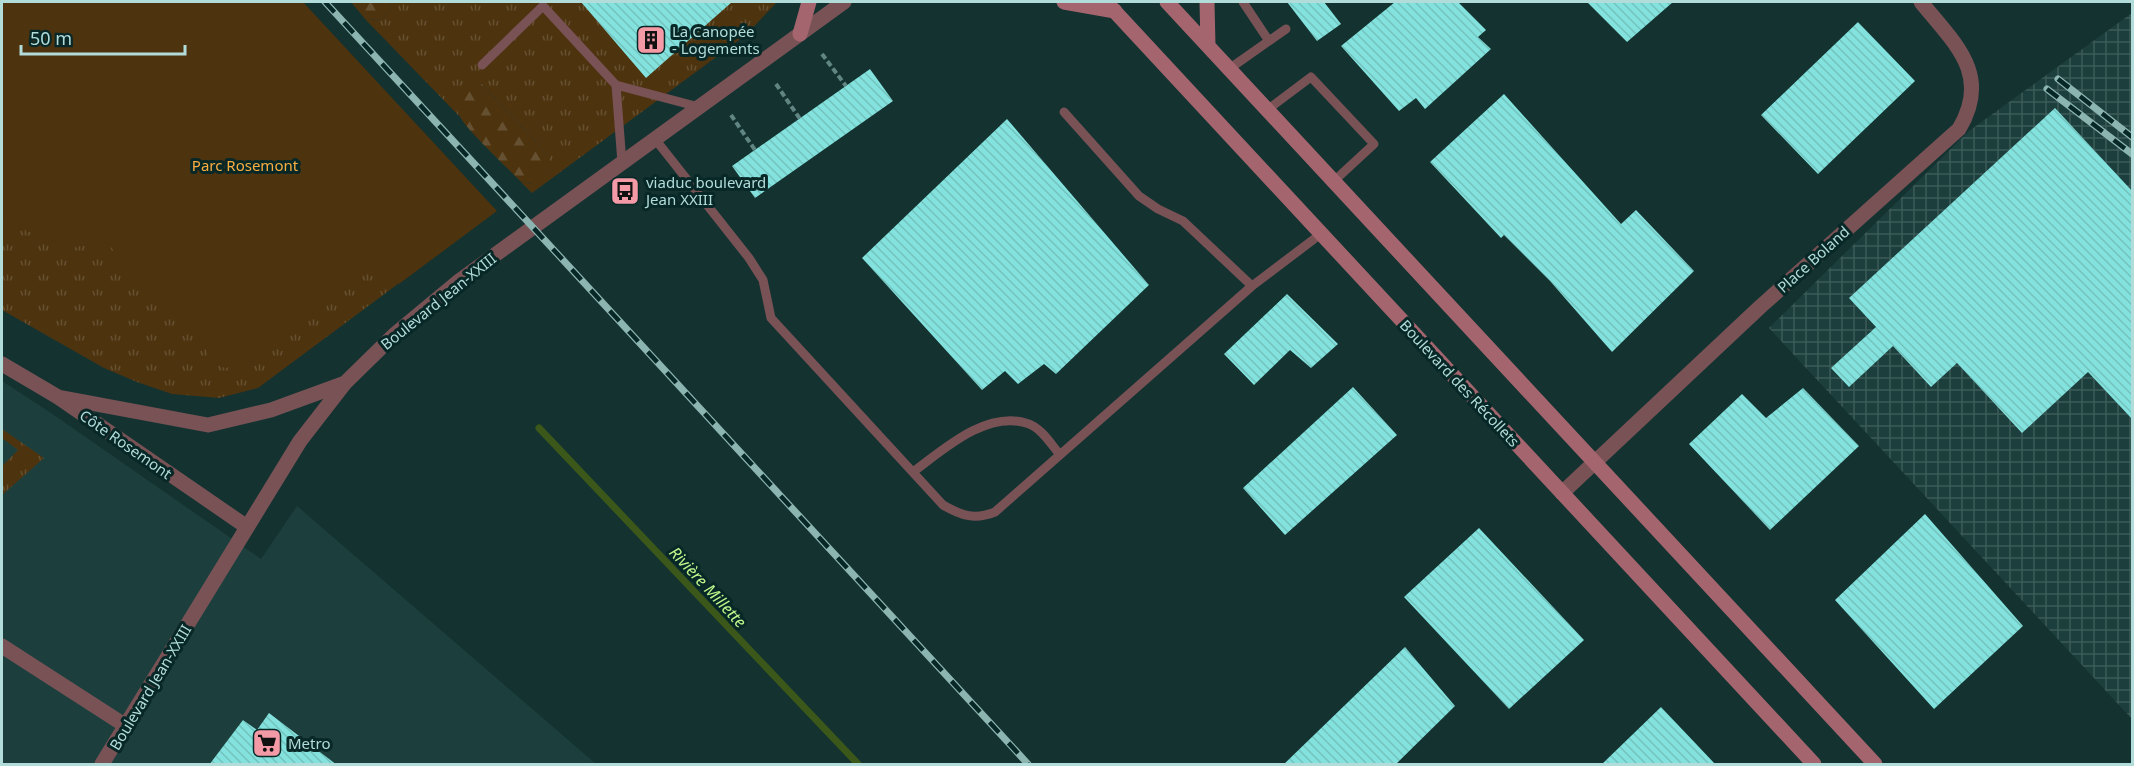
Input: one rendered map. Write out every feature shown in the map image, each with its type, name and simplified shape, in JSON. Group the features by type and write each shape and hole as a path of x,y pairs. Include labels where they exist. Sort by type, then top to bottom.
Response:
{"main road":[{"path":"800,34 809,2"},
{"path":"1064,2 1110,6"},
{"path":"1167,2 1875,765"},
{"path":"1207,2 1208,46"},
{"name":"Boulevard des Récollets","path":"1110,6 1814,765"}],"street":[{"name":"Boulevard Jean-XXIII","path":"102,765 300,441 345,383 394,335 444,293 844,2"},
{"name":"Place Boland","path":"1562,493 1760,307 1959,129 1971,111 1973,80 1968,63 1921,2"},
{"name":"Côte Rosemont","path":"2,364 58,397 247,528"},
{"path":"58,397 208,424 271,410 345,383"},
{"path":"2,646 126,726"}],"lane":[{"path":"1243,2 1269,41"},
{"path":"482,65 543,6 616,85 699,107"},
{"path":"1229,69 1286,29"},
{"path":"1267,110 1311,77 1374,144 1334,182"},
{"path":"616,85 622,163"},
{"path":"1064,112 1139,196 1158,210 1184,222 1252,286"},
{"path":"656,139 750,258 763,280 771,318 943,505 961,515 980,518 995,512 1252,286 1322,233"},
{"path":"913,472 961,436 983,425 1005,422 1026,423 1042,433 1060,455"}],"path":[{"path":"822,54 846,87"},
{"path":"776,84 800,118"},
{"path":"731,115 755,150"}],"shaded area":[{"path":"2132,13 2132,719 1769,328 1969,131"},
{"path":"2,381 261,559 297,506 596,764 2,764"}],"green space":[{"path":"2,2 414,272 258,388 219,398 172,394 137,382 104,368 2,310"},
{"name":"Parc Rosemont","path":"2,2 303,2 497,211 399,284 377,264 252,361 225,368 211,362 204,345 105,241 71,248 2,221"},
{"path":"351,2 393,2 383,19 366,20"},
{"path":"393,2 777,2 746,35 532,193 520,181 530,184 549,170 549,156 481,83 456,98 459,116 366,20 383,19"},
{"path":"469,79 481,83 549,156 549,170 531,184 520,181 463,122 457,110 456,100 461,86"},
{"path":"2,429 44,458 2,495 2,466 18,450 2,438"}],"building":[{"name":"La Canopée - Logements","path":"581,2 732,2 646,78"},
{"path":"1287,2 1324,2 1341,24 1317,41"},
{"path":"1395,2 1458,2 1486,30 1478,37 1491,49 1425,109 1416,98 1399,111 1341,46"},
{"path":"1587,2 1673,2 1627,42"},
{"path":"1858,22 1915,81 1818,174 1761,115"},
{"path":"870,69 893,101 755,198 732,166"},
{"path":"1504,94 1621,224 1636,210 1694,271 1612,352 1550,281 1504,235 1501,238 1430,162"},
{"path":"2055,108 2133,192 2133,420 2088,372 2022,433 1957,363 1931,387 1893,346 1849,387 1831,368 1876,327 1849,298"},
{"path":"1007,119 1149,285 1056,374 1044,364 1018,384 1005,371 982,390 862,258"},
{"path":"1287,294 1338,344 1311,368 1290,350 1254,385 1224,354"},
{"path":"1353,387 1397,435 1285,535 1243,488"},
{"path":"1803,388 1859,446 1770,530 1689,444 1742,394 1766,418"},
{"path":"1925,514 2023,626 1934,709 1835,600"},
{"path":"1479,528 1584,640 1509,709 1404,597"},
{"path":"1405,647 1455,706 1395,765 1283,765"},
{"path":"1661,707 1716,765 1601,765"},
{"name":"Metro","path":"269,713 337,765 209,765 243,720 257,730"}],"waterway":[{"name":"Rivière Millette","path":"539,428 858,764"}],"railway":[{"path":"325,2 1028,764"},
{"path":"2058,79 2132,137"},
{"path":"2047,89 2132,154"}],"place":[{"name":"La Canopée - Logements","path":"651,40"},
{"name":"viaduc boulevard Jean XXIII","path":"625,191"},
{"name":"Metro","path":"267,743"}]}
